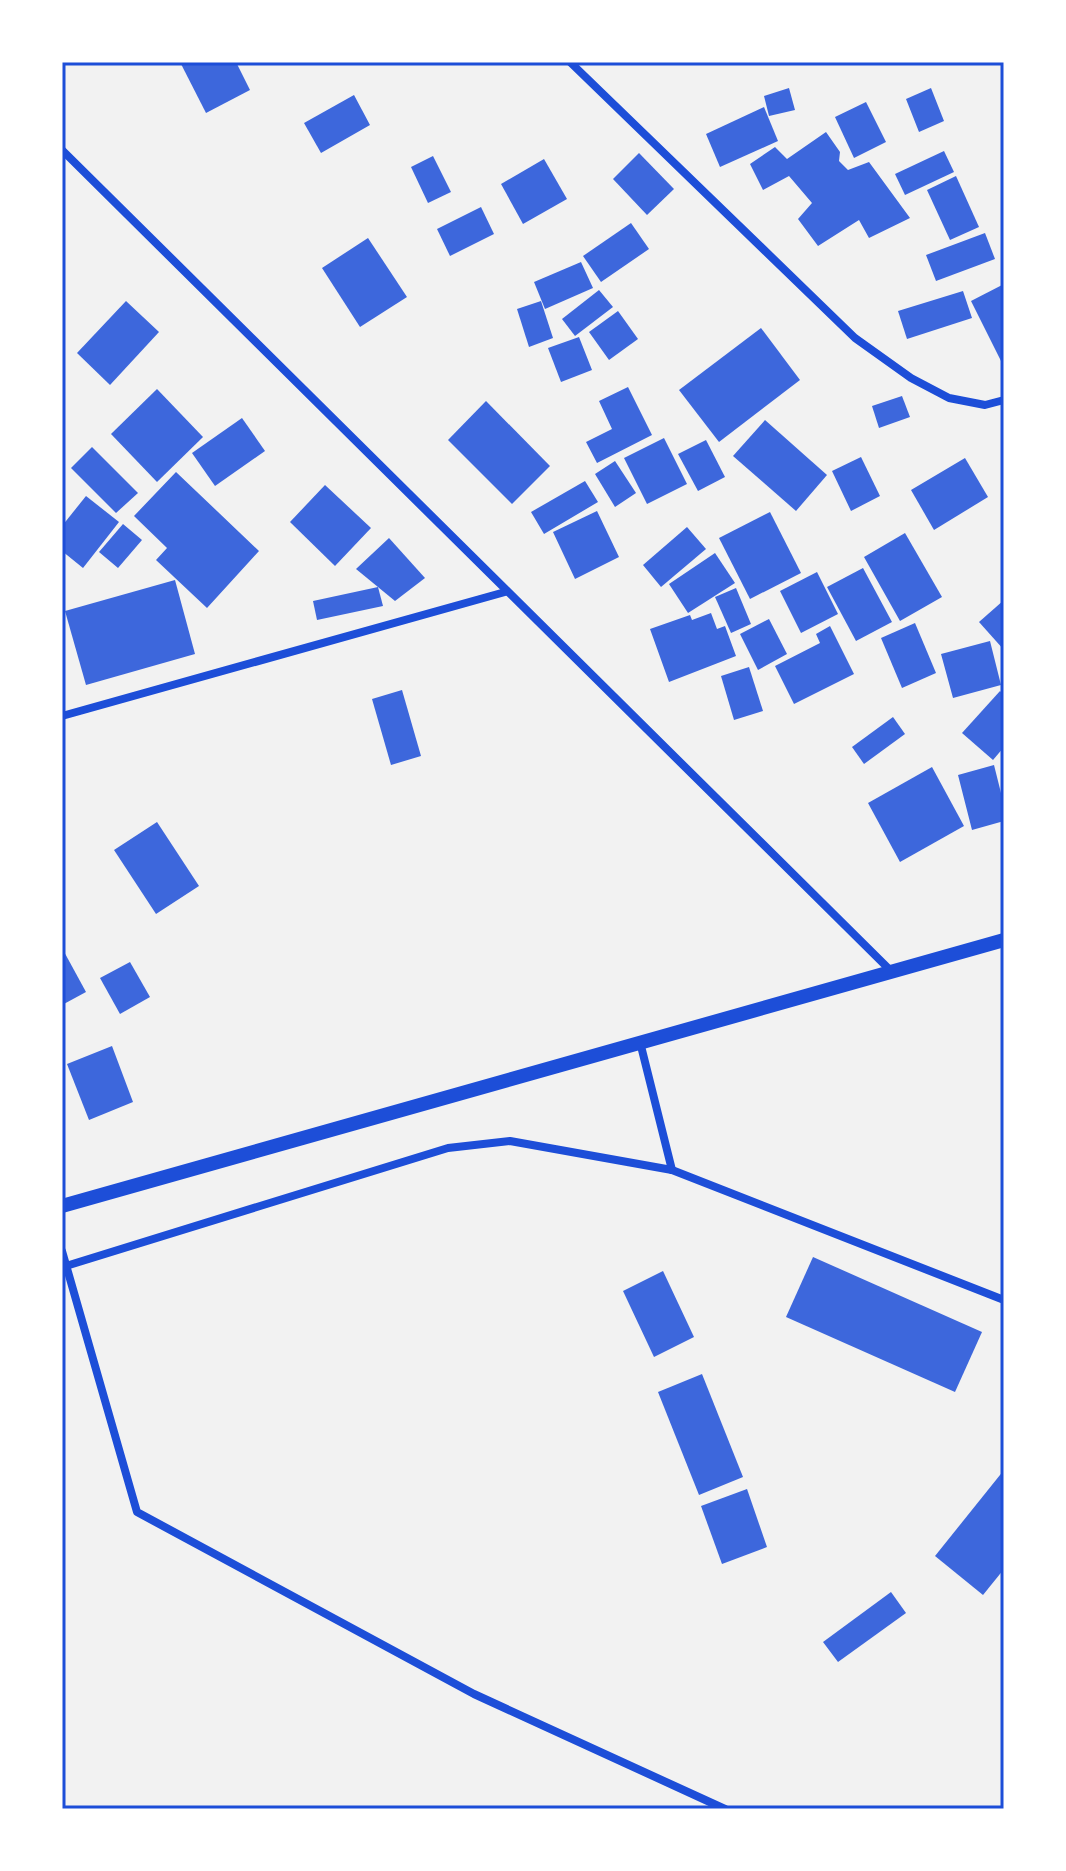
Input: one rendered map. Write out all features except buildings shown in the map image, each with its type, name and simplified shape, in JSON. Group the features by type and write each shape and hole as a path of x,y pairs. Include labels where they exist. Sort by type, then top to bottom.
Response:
{"street":[{"path":"570,62 855,338 911,378 949,398 985,405 1004,400"},
{"path":"62,150 893,973"},
{"path":"62,716 505,592"},
{"path":"62,1206 1004,940"},
{"path":"640,1042 672,1170"},
{"path":"66,1266 448,1148 510,1141 672,1170 1004,1300"},
{"path":"62,1251 137,1512 474,1694 725,1809"}]}
